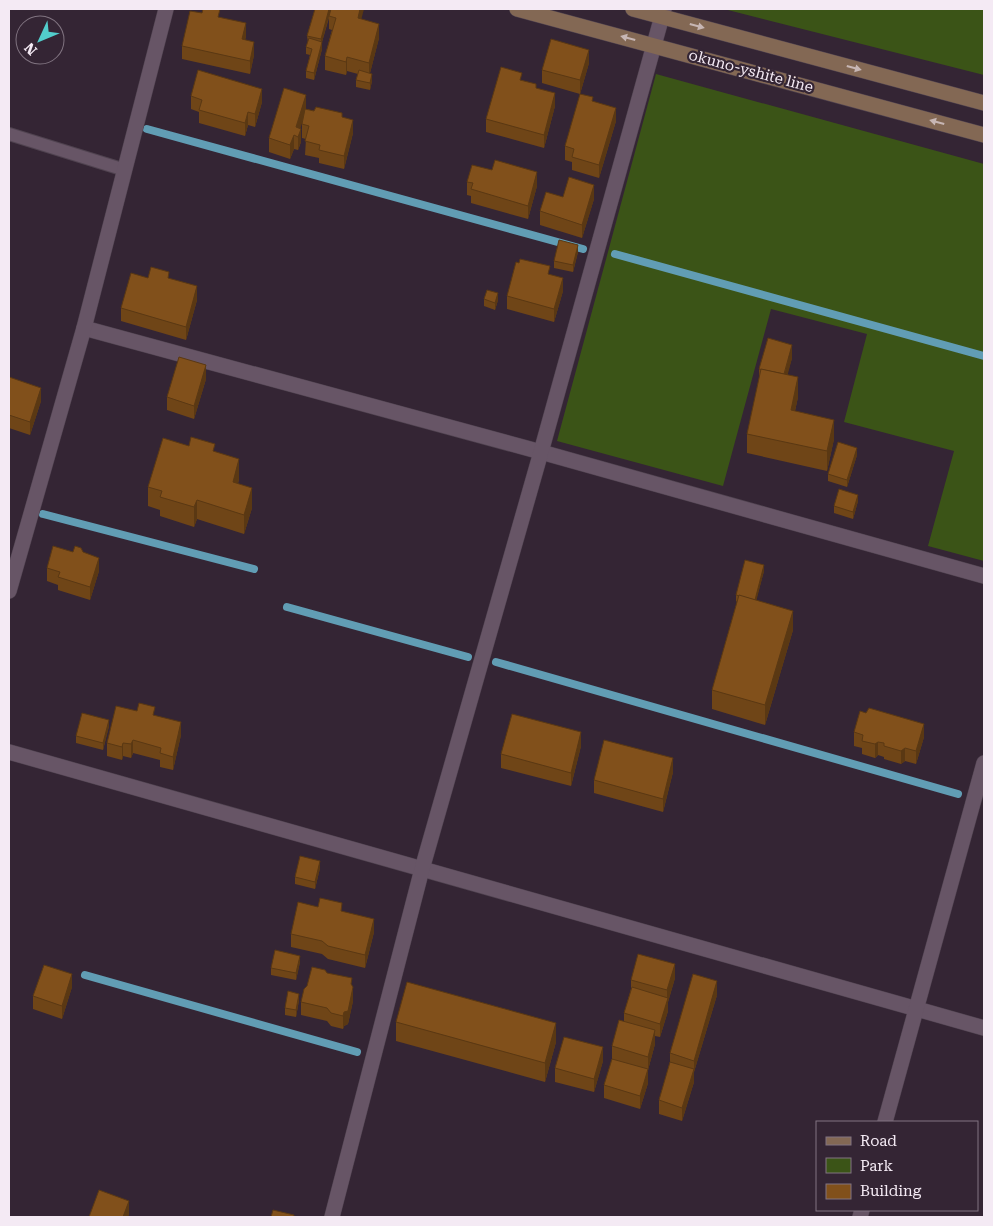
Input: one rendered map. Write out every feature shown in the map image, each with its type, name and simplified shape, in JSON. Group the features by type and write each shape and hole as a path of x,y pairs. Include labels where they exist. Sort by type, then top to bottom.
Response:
{"main road":[{"name":"okuno-yshite line","path":"517,9 984,135"},
{"name":"okuno-yshite line","path":"633,9 663,13 984,103"}],"street":[{"path":"9,591 84,328 166,9"},
{"path":"332,1217 422,869 541,452 663,13"},
{"path":"84,328 541,452 984,576"},
{"path":"9,752 984,1028"},
{"path":"885,1121 984,763"}],"lane":[{"path":"9,134 125,170"}],"green space":[{"path":"724,9 984,9 984,75"},
{"path":"656,74 984,164 984,561 928,546 954,451 844,422 867,334 771,309 723,486 557,441"}],"building":[{"path":"203,9 220,9 218,17 246,23 242,39 254,42 250,61 182,46 190,11 202,13"},
{"path":"315,9 329,9 321,39 307,36"},
{"path":"331,9 360,9 358,18 379,24 369,63 347,57 346,62 325,56 336,18 329,16"},
{"path":"309,38 322,42 314,73 306,71 312,49 306,47"},
{"path":"551,39 589,50 580,80 542,70"},
{"path":"501,67 522,73 520,80 536,84 536,88 555,93 544,135 486,119"},
{"path":"198,70 262,89 255,114 248,112 245,123 199,110 202,100 191,96"},
{"path":"359,70 372,74 370,83 356,80"},
{"path":"284,88 306,95 296,127 301,129 298,137 294,135 290,145 269,138"},
{"path":"580,94 593,97 592,101 616,108 599,165 572,157 574,149 565,146"},
{"path":"316,107 342,113 342,117 353,120 344,156 319,150 320,145 305,141 309,126 302,124 305,109 314,111"},
{"path":"495,160 537,172 528,206 471,189 473,183 467,182 472,165 492,170"},
{"path":"569,177 594,185 582,225 540,211 546,192 563,197"},
{"path":"559,240 578,245 573,265 554,261"},
{"path":"520,259 550,266 548,274 563,278 554,309 507,296 516,262 519,263"},
{"path":"151,267 169,272 168,278 197,286 186,327 121,308 131,273 148,278"},
{"path":"487,290 498,293 495,303 484,299"},
{"path":"768,338 792,345 784,374 759,369"},
{"path":"179,357 206,365 194,406 167,397"},
{"path":"761,369 798,377 791,410 834,420 827,451 747,434"},
{"path":"9,377 41,388 30,422 9,415"},
{"path":"191,437 215,444 213,451 239,459 233,482 252,488 244,515 197,500 194,507 160,497 162,491 148,487 163,438 189,446"},
{"path":"838,442 857,448 847,480 828,474"},
{"path":"839,489 858,495 853,512 834,506"},
{"path":"53,546 73,552 75,546 81,548 83,552 99,558 90,587 58,577 60,572 47,568"},
{"path":"745,560 764,565 755,600 736,595"},
{"path":"739,595 793,611 765,705 712,690"},
{"path":"139,703 155,707 153,715 181,722 173,757 160,753 161,748 133,740 131,744 123,743 122,747 107,743 116,706 137,711"},
{"path":"869,708 924,724 916,751 905,748 901,751 884,746 884,743 878,742 875,744 862,741 863,735 854,732 860,711 866,713"},
{"path":"82,713 109,720 103,743 76,736"},
{"path":"512,714 581,732 571,773 501,754"},
{"path":"604,740 673,758 663,799 594,780"},
{"path":"300,856 320,861 315,882 295,877"},
{"path":"320,898 342,903 341,911 374,919 365,955 328,946 322,941 291,934 298,902 318,907"},
{"path":"275,950 300,956 296,973 271,968"},
{"path":"638,954 675,964 667,990 631,980"},
{"path":"44,965 72,974 62,1006 33,996"},
{"path":"312,967 325,970 327,973 352,978 351,984 353,987 348,1011 344,1012 343,1016 331,1013 327,1008 301,1002"},
{"path":"693,974 717,981 694,1061 670,1053"},
{"path":"407,982 556,1023 545,1063 396,1022"},
{"path":"632,987 668,998 660,1024 624,1013"},
{"path":"288,991 299,994 296,1010 285,1008"},
{"path":"619,1020 655,1030 648,1057 612,1046"},
{"path":"564,1037 603,1047 594,1079 555,1068"},
{"path":"612,1059 648,1069 640,1096 604,1085"},
{"path":"670,1062 694,1069 682,1108 659,1100"},
{"path":"99,1190 129,1201 123,1217 89,1217"},
{"path":"273,1210 294,1215 294,1217 271,1217"}],"waterway":[{"path":"147,129 583,249"},
{"path":"615,254 984,356"},
{"path":"43,514 254,569"},
{"path":"287,607 468,657"},
{"path":"496,662 958,794"},
{"path":"85,975 357,1052"}]}
